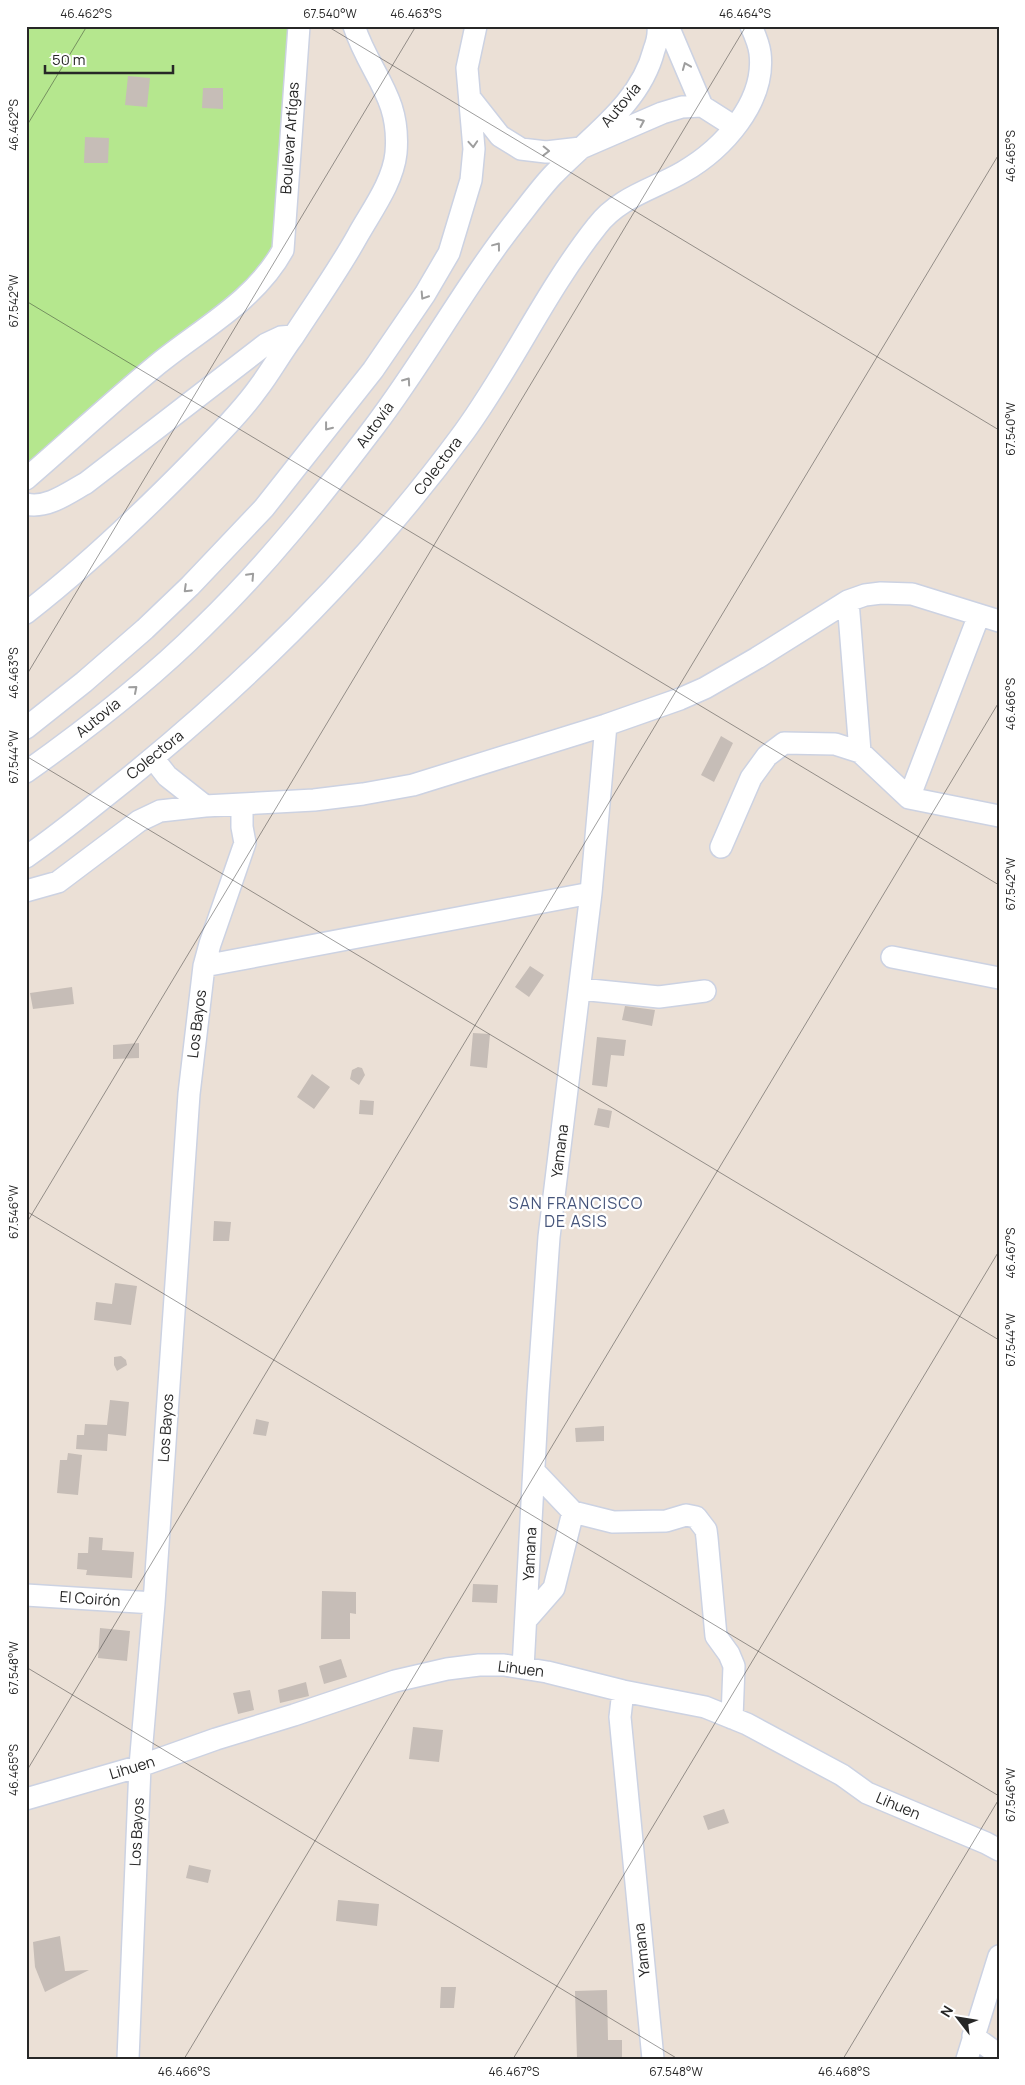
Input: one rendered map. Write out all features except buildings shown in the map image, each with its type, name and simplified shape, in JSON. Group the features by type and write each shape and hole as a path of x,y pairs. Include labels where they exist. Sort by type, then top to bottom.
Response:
{"street":[{"name":"Boulevar Artígas","path":"26,479 158,364 210,326 244,296 266,275 283,250 299,26"},
{"path":"26,613 87,564 166,489 219,434 259,388 349,251 388,182 396,156 396,126 390,101 358,40 354,26"},
{"path":"26,728 98,670 190,586 264,508 378,362 425,294 449,253 471,180 474,149 467,68 476,26"},
{"name":"Autovía","path":"26,772 79,734 134,690 202,628 271,556 375,426 505,236 551,177 632,96 646,75 659,34 658,26"},
{"path":"668,26 702,106"},
{"name":"Colectora","path":"26,857 185,732 298,626 335,588 416,494 498,384 553,292 599,223 626,200 682,173 705,157 735,126 755,96 760,72 760,54 751,26"},
{"path":"468,96 500,136 521,149 546,152 581,148 662,112 682,107 702,106 735,126"},
{"path":"26,504 35,506 55,501 86,483 266,344 281,337 294,336"},
{"path":"26,891 58,882 139,820 160,811 205,806 314,800 413,785 606,725 680,699 705,688 848,601 865,595 881,593 912,594 989,618 909,798"},
{"path":"848,601 860,752"},
{"name":"Yamana","path":"523,1668 549,1236 591,893 606,725"},
{"path":"720,847 751,778 767,756 784,743 835,744 860,752 909,798 999,816"},
{"path":"153,758 167,776 205,806"},
{"name":"Los Bayos","path":"128,2059 140,1766 154,1603 189,1094 204,966 245,843 242,828 242,804"},
{"path":"204,966 591,893"},
{"path":"892,958 998,976"},
{"path":"580,989 659,997 705,991"},
{"path":"534,1472 573,1512 613,1522 666,1521 686,1515 696,1517 706,1530 716,1636 729,1654 734,1666 732,1718"},
{"path":"526,1620 554,1588 573,1512"},
{"name":"El Coirón","path":"26,1595 154,1603"},
{"name":"Lihuen","path":"26,1799 140,1766 394,1680 447,1669 479,1665 504,1665 547,1672 623,1691 706,1707 732,1718 842,1775 867,1793 999,1850"},
{"name":"Yamana","path":"623,1691 621,1726 653,2059"},
{"path":"967,2059 999,1956"},
{"path":"973,2036 999,2054"}],"green space":[{"path":"26,26 299,26 283,250 26,479"}],"district":[{"name":"SAN FRANCISCO DE ASIS","path":"576,1212"}]}
